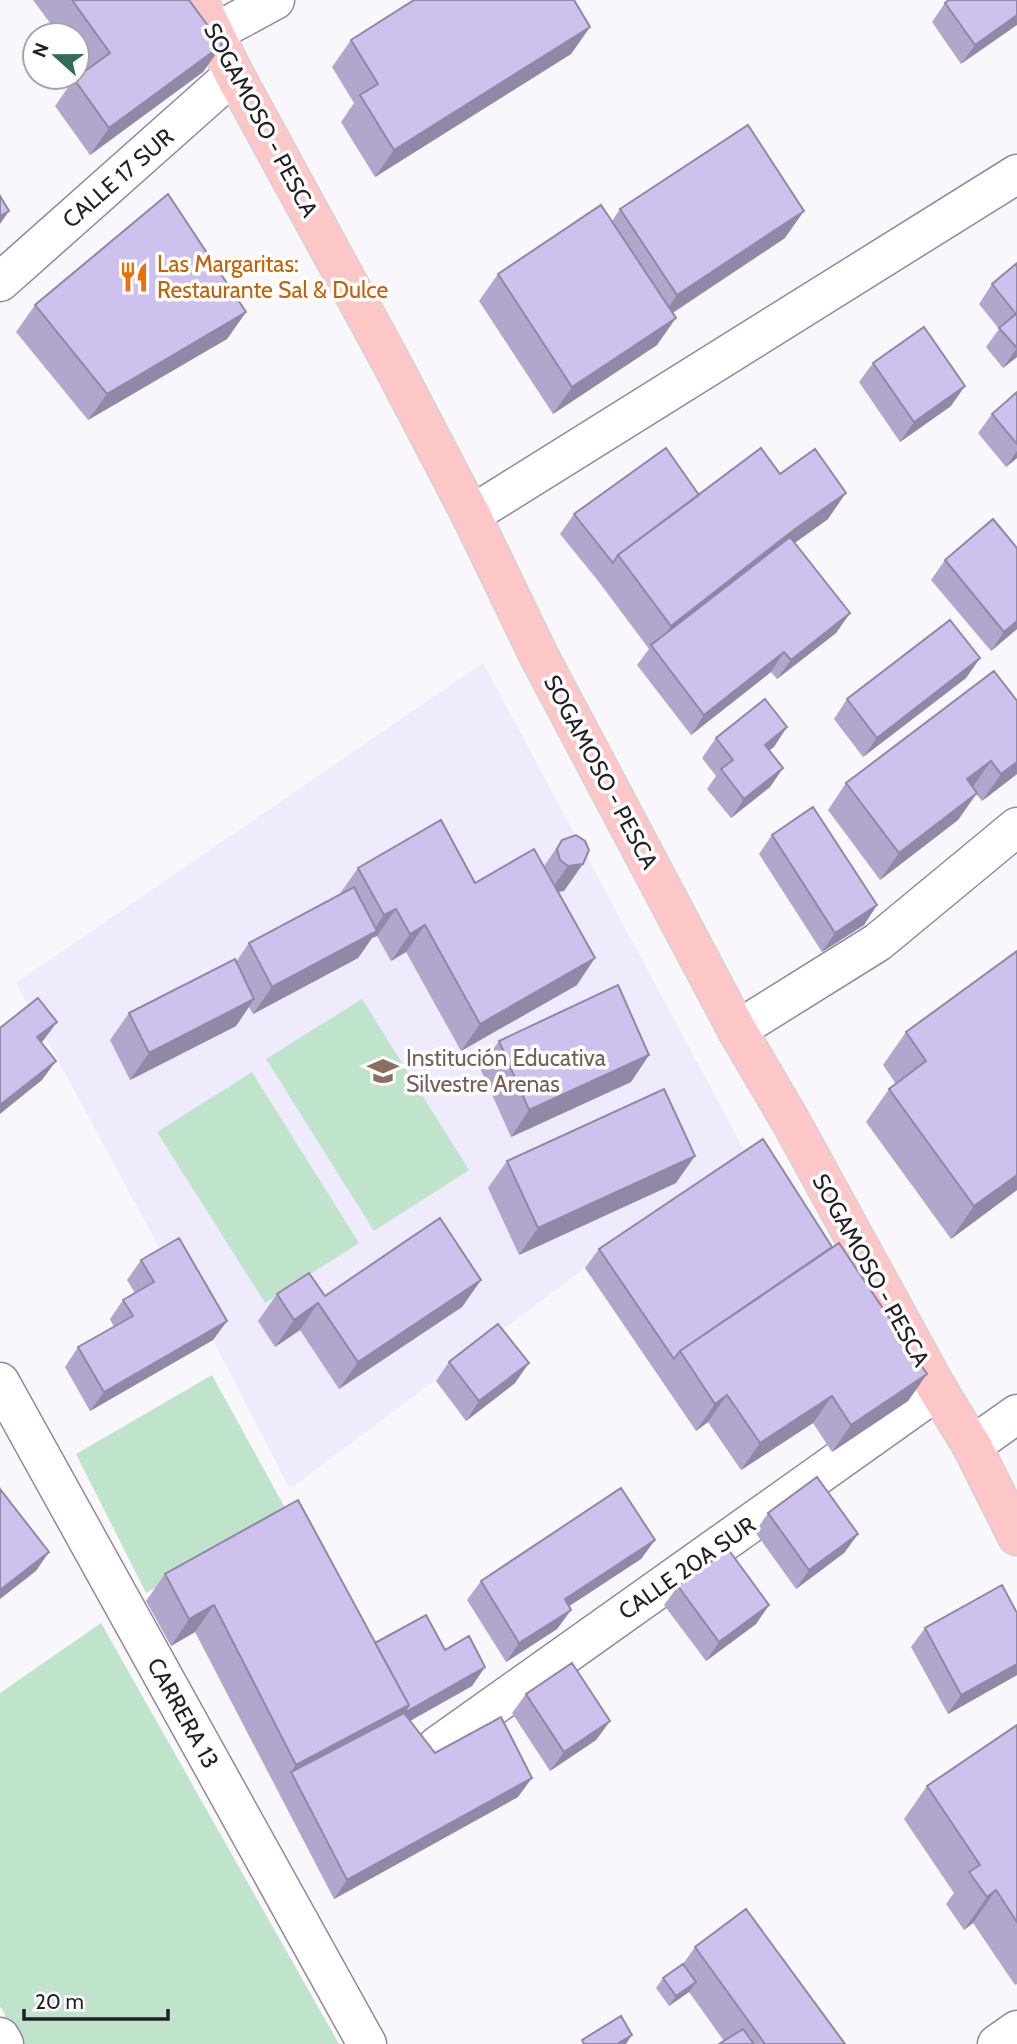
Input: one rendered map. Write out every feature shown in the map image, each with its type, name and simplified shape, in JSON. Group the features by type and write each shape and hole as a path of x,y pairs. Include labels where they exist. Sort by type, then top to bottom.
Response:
{"main road":[{"name":"SOGAMOSO - PESCA","path":"206,16 234,74 390,360 471,515 539,656 737,1030 972,1446 1017,1536"}],"street":[{"path":"206,16 275,0"},
{"name":"CALLE 17 SUR","path":"0,282 234,74"},
{"path":"471,515 1017,174"},
{"path":"737,1030 878,942 1017,827"},
{"name":"CARRERA 13","path":"0,1382 367,2044"},
{"name":"CALLE 20A SUR","path":"437,1746 938,1390"},
{"path":"972,1446 1017,1414"},
{"path":"997,2044 1017,2030"},
{"path":"0,2037 4,2044"}],"shaded area":[{"name":"Institución Educativa Silvestre Arenas","path":"483,663 749,1159 585,1268 290,1489 213,1340 165,1258 16,983"}],"green space":[{"path":"362,999 469,1170 374,1231 266,1059"},
{"path":"252,1072 359,1243 265,1303 157,1132"},
{"path":"212,1375 289,1515 146,1593 76,1454"},
{"path":"101,1623 339,2044 21,2044 0,2006 0,1693"}],"building":[{"path":"72,0 189,0 222,45 109,128 83,91 91,91 91,67 110,53 91,26 91,21 87,21"},
{"path":"414,0 574,0 590,27 394,150 360,95 378,84 351,40"},
{"path":"949,0 1017,0 1017,15 975,45 945,3"},
{"path":"748,125 804,211 677,295 620,209"},
{"name":"Las Margaritas: Restaurante Sal & Dulce","path":"168,194 246,312 107,394 35,305"},
{"path":"0,196 9,211 0,216"},
{"path":"601,205 676,318 572,387 498,274"},
{"path":"1017,263 1017,348 999,328 1016,314 992,284"},
{"path":"924,327 965,386 914,422 873,363"},
{"path":"1017,392 1017,444 992,414"},
{"path":"666,448 699,495 618,555 613,563 574,514"},
{"path":"761,448 780,474 815,449 846,493 795,529 671,626 618,555"},
{"path":"993,519 1017,548 1017,621 1004,632 945,560"},
{"path":"790,537 850,613 791,660 784,652 704,715 651,645"},
{"path":"950,620 980,658 877,738 847,699"},
{"path":"994,671 1017,701 1017,762 1001,774 991,761 967,779 977,793 899,853 846,783"},
{"path":"765,699 787,727 765,745 783,768 744,799 721,769 733,760 716,738"},
{"path":"813,807 877,905 835,933 772,835"},
{"path":"441,820 475,883 534,849 595,958 480,1024 425,925 410,934 396,909 384,915 358,868"},
{"path":"576,835 585,841 589,850 583,864 568,866 560,860 557,849 562,840"},
{"path":"354,887 377,931 272,987 249,943"},
{"path":"1017,951 1017,1175 974,1206 889,1089 926,1061 906,1032"},
{"path":"235,959 254,999 149,1053 129,1013"},
{"path":"618,985 649,1055 529,1110 499,1041"},
{"path":"38,998 57,1022 37,1037 56,1061 0,1105 0,1028"},
{"path":"664,1089 695,1156 538,1228 507,1161"},
{"path":"763,1139 832,1247 680,1351 674,1359 599,1249"},
{"path":"440,1218 481,1280 358,1362 318,1303 294,1320 277,1294 309,1273 325,1296"},
{"path":"179,1238 227,1321 104,1392 78,1347 133,1316 123,1300 154,1282 141,1260"},
{"path":"839,1243 927,1374 851,1425 832,1396 760,1443 727,1395 715,1404 680,1351"},
{"path":"498,1324 529,1363 479,1401 449,1362"},
{"path":"817,1477 858,1534 809,1570 768,1513"},
{"path":"621,1488 655,1540 565,1599 571,1610 519,1643 481,1581"},
{"path":"0,1489 49,1552 0,1590"},
{"path":"298,1500 409,1705 296,1765 214,1605 189,1619 165,1574"},
{"path":"728,1549 769,1605 719,1642 678,1586"},
{"path":"1002,1585 1017,1613 1017,1664 961,1695 925,1628"},
{"path":"426,1615 445,1650 469,1636 485,1667 404,1713 409,1705 375,1643"},
{"path":"572,1663 610,1721 564,1752 526,1694"},
{"path":"404,1713 435,1753 501,1717 532,1778 347,1880 291,1772"},
{"path":"1017,1725 1017,1922 996,1890 987,1897 969,1872 980,1865 927,1786"},
{"path":"746,1909 845,2044 765,2044 695,1947"},
{"path":"683,1964 696,1982 676,1996 663,1978"},
{"path":"621,2016 632,2035 617,2044 584,2044 582,2040"},
{"path":"743,2029 754,2044 719,2044"}],"place":[{"name":"Las Margaritas: Restaurante Sal & Dulce","path":"134,277"},
{"name":"Institución Educativa Silvestre Arenas","path":"383,1071"}]}
